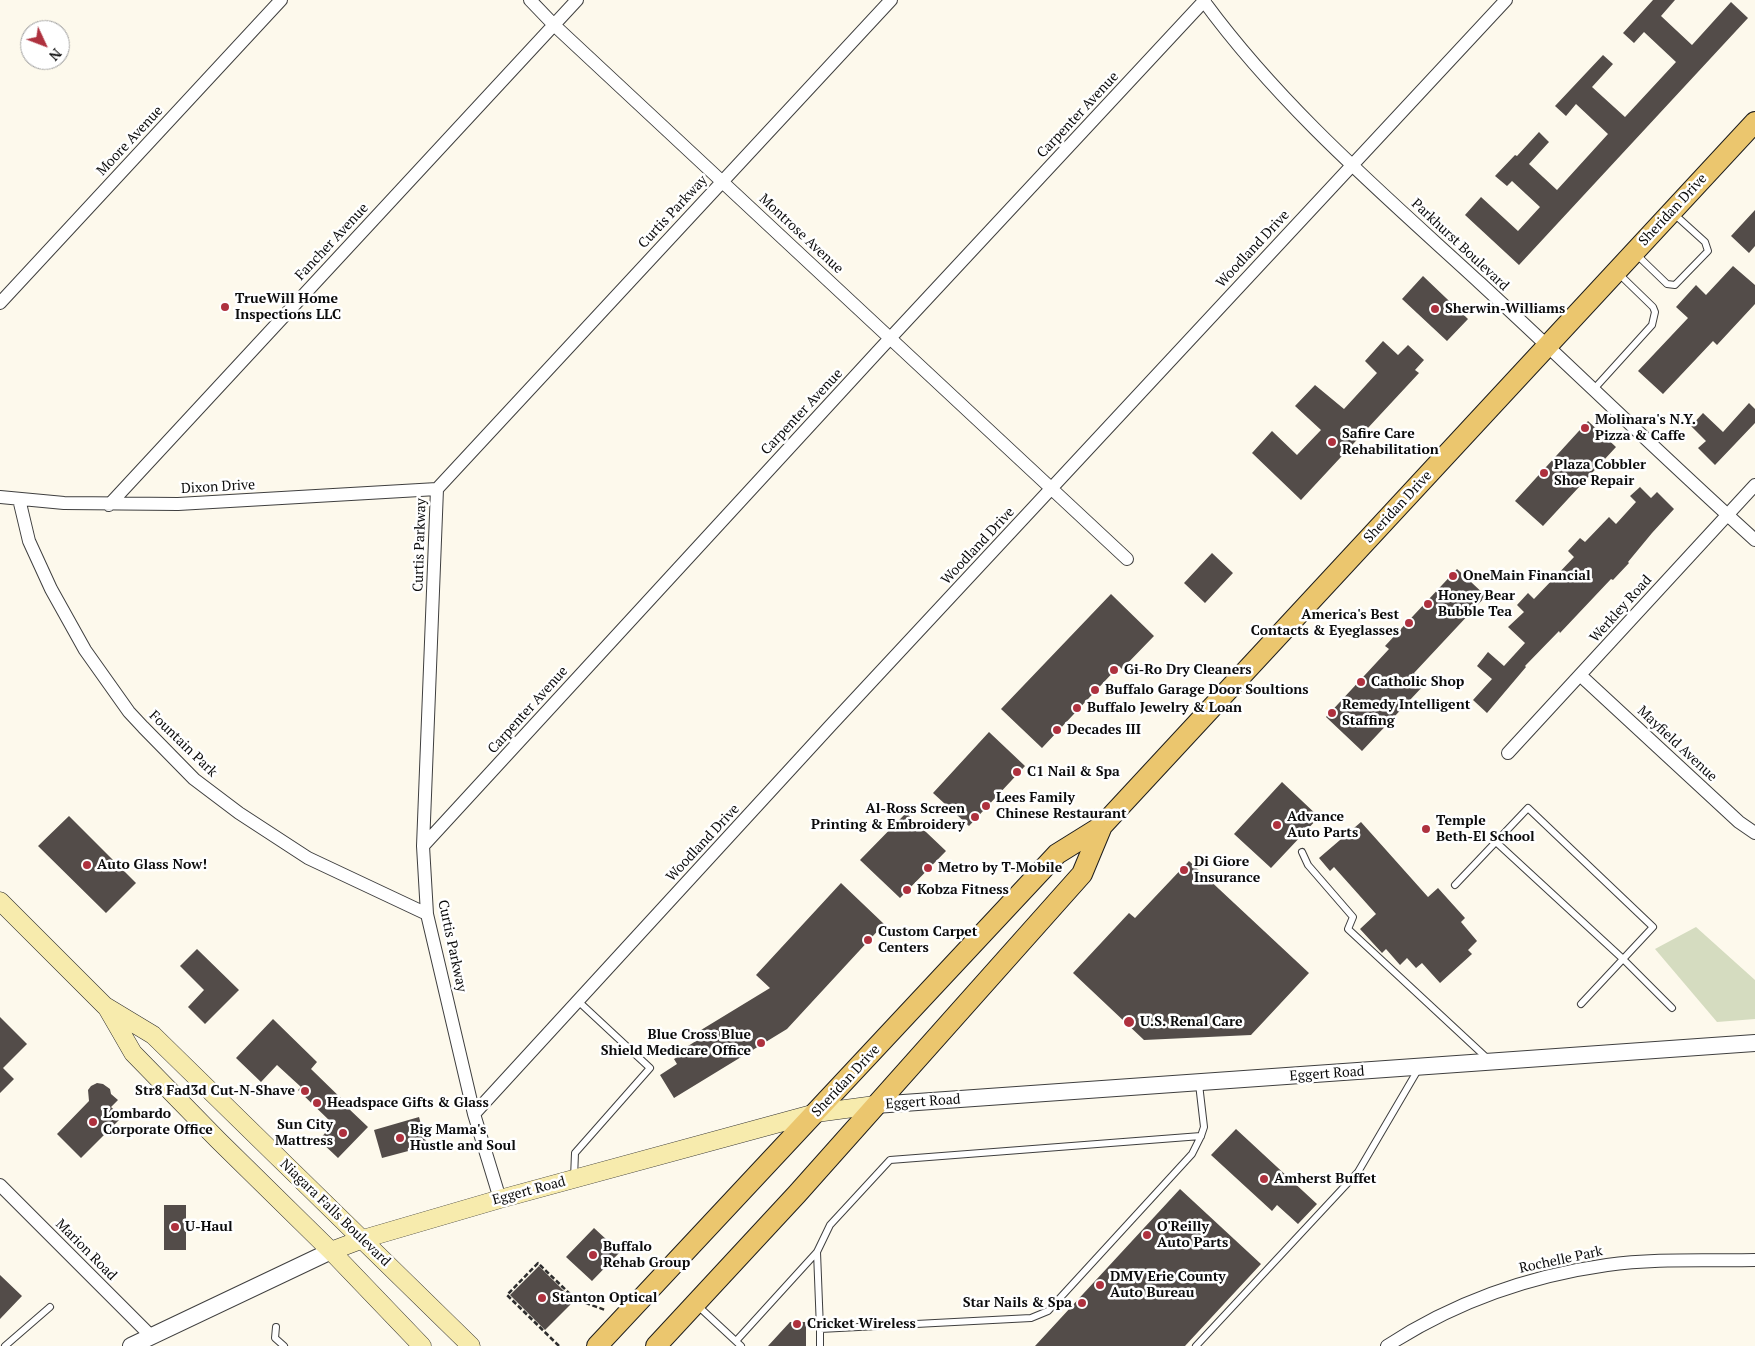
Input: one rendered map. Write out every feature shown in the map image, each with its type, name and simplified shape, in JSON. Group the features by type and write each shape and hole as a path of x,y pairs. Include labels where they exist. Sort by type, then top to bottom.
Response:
{"main road":[{"name":"Sheridan Drive","path":"597,1346 1057,854 1102,826 1755,122"},
{"name":"Sheridan Drive","path":"656,1346 797,1194 1082,874 1102,826"},
{"name":"Niagara Falls Boulevard","path":"0,901 106,1006 153,1035 471,1346"},
{"name":"Niagara Falls Boulevard","path":"106,1006 133,1053 218,1140 331,1250 422,1346"},
{"name":"Eggert Road","path":"331,1250 500,1199 816,1113 875,1105"}],"street":[{"name":"Moore Avenue","path":"0,303 281,0"},
{"name":"Montrose Avenue","path":"530,0 554,25 1127,559"},
{"name":"Fancher Avenue","path":"109,504 577,0"},
{"name":"Curtis Parkway","path":"500,1199 474,1114 427,914 423,846 437,489 891,0"},
{"name":"Parkhurst Boulevard","path":"1204,0 1268,81 1351,165 1755,540"},
{"name":"Carpenter Avenue","path":"423,846 1204,0"},
{"name":"Woodland Drive","path":"474,1114 831,725 1506,0"},
{"name":"Werkley Road","path":"1508,753 1755,485"},
{"name":"Dixon Drive","path":"0,497 64,503 224,502 437,489"},
{"name":"Fountain Park","path":"19,499 29,541 68,621 85,650 129,712 156,740 194,778 239,814 308,858 427,914"},
{"name":"Mayfield Avenue","path":"1580,675 1739,822 1755,833"},
{"name":"Eggert Road","path":"875,1105 1755,1043"},
{"name":"Marion Road","path":"0,1185 152,1338"},
{"name":"Eggert Road","path":"131,1346 152,1338 331,1250"},
{"name":"Rochelle Park","path":"1387,1346 1447,1312 1478,1298 1551,1276 1607,1265 1755,1260"}],"lane":[{"path":"1634,252 1667,284 1676,285 1708,251 1706,242 1672,212"},
{"path":"1594,389 1652,325 1655,312 1653,307 1616,271"},
{"path":"1456,885 1528,808 1653,927 1581,1004"},
{"path":"1496,842 1623,959 1672,1008"},
{"path":"1302,852 1308,865 1353,917 1348,929 1492,1062"},
{"path":"574,1179 575,1153 650,1068 578,1001"},
{"path":"1196,1346 1358,1172 1419,1067"},
{"path":"820,1329 1031,1318 1048,1311 1188,1158 1204,1127 1199,1083"},
{"path":"695,1304 739,1344 817,1252 830,1226 890,1160 1201,1136"},
{"path":"817,1252 820,1346"},
{"path":"5,1346 50,1307"},
{"path":"276,1327 275,1338 284,1346"}],"path":[{"path":"559,1346 507,1295 538,1263 575,1299 605,1310"}],"green space":[{"path":"1696,927 1755,980 1755,1019 1717,1022 1655,949"}],"building":[{"path":"1653,0 1675,0 1661,16 1692,45 1731,2 1748,18 1519,265 1465,215 1481,197 1518,231 1540,207 1512,181 1507,186 1495,176 1539,132 1549,142 1529,164 1557,190 1608,134 1576,104 1566,116 1555,106 1603,55 1613,64 1592,87 1625,117 1676,62 1644,32 1634,43 1623,33"},
{"path":"1755,210 1755,246 1749,253 1731,236"},
{"path":"1733,266 1755,285 1755,304 1717,345 1713,341 1663,394 1638,371 1688,318 1676,307 1696,285 1706,295"},
{"name":"Sherwin-Williams","path":"1423,276 1468,319 1447,341 1402,299"},
{"name":"Safire Care Rehabilitation","path":"1383,341 1398,355 1408,345 1424,360 1415,370 1419,373 1301,500 1252,453 1272,431 1297,455 1321,430 1295,406 1315,385 1344,409 1377,373 1365,361"},
{"path":"1749,403 1755,409 1755,423 1715,465 1698,448 1706,441 1691,426 1703,413 1723,432"},
{"path":"1588,421 1616,447 1543,526 1515,501"},
{"path":"1640,487 1651,498 1657,492 1674,509 1613,580 1611,579 1560,633 1559,631 1525,666 1487,713 1473,700 1492,679 1477,666 1488,652 1504,666 1525,643 1508,627 1524,612 1517,605 1528,593 1534,599 1574,557 1568,551 1580,538 1585,542 1609,517 1616,524 1636,502 1630,496"},
{"path":"1212,553 1233,573 1205,603 1184,583"},
{"path":"1457,569 1486,596 1414,673 1425,684 1362,751 1326,717 1389,649 1385,646"},
{"path":"1111,594 1154,636 1122,669 1119,666 1042,748 1001,709"},
{"path":"989,732 1025,766 969,826 933,793"},
{"name":"Advance Auto Parts","path":"1282,782 1319,817 1271,868 1234,834"},
{"path":"906,813 946,851 900,898 860,860"},
{"name":"Auto Glass Now!","path":"69,816 136,883 106,913 38,846"},
{"path":"1361,822 1428,897 1438,888 1465,918 1461,922 1477,941 1468,950 1472,954 1440,983 1422,963 1416,968 1407,958 1400,965 1386,949 1382,953 1360,929 1376,914 1334,867 1330,871 1319,858"},
{"path":"1189,861 1309,973 1251,1035 1144,1040 1073,973 1129,913 1135,918"},
{"path":"841,883 884,924 787,1029 674,1098 660,1075 677,1064 674,1059 691,1049 688,1046 704,1036 701,1030 770,988 756,975"},
{"path":"197,949 239,990 205,1024 188,1007 204,990 180,966"},
{"path":"0,1017 27,1044 3,1068 14,1079 0,1093"},
{"path":"273,1019 317,1062 311,1069 368,1127 338,1158 319,1140 333,1124 298,1090 301,1087 277,1065 261,1082 236,1058"},
{"name":"Lombardo Corporate Office","path":"97,1083 103,1084 110,1089 111,1094 118,1100 111,1107 122,1117 81,1158 57,1134 89,1101 88,1090"},
{"name":"Big Mama's Hustle and Soul","path":"419,1117 427,1146 382,1158 374,1130"},
{"name":"Amherst Buffet","path":"1236,1129 1317,1204 1298,1224 1277,1205 1272,1211 1211,1155"},
{"path":"1180,1189 1261,1264 1185,1346 1035,1346"},
{"name":"U-Haul","path":"164,1205 186,1205 186,1250 164,1250"},
{"name":"Buffalo Rehab Group","path":"594,1228 620,1252 592,1281 566,1257"},
{"name":"Stanton Optical","path":"539,1266 574,1301 545,1330 510,1295"},
{"path":"0,1275 22,1296 0,1319"},
{"path":"790,1322 806,1322 806,1346 768,1346"}],"place":[{"name":"TrueWill Home Inspections LLC","path":"225,307"},
{"name":"Sherwin-Williams","path":"1435,309"},
{"name":"Molinara's N.Y. Pizza & Caffe","path":"1585,428"},
{"name":"Safire Care Rehabilitation","path":"1332,442"},
{"name":"Plaza Cobbler Shoe Repair","path":"1544,473"},
{"name":"OneMain Financial","path":"1453,576"},
{"name":"Honey Bear Bubble Tea","path":"1428,604"},
{"name":"America's Best Contacts & Eyeglasses","path":"1409,623"},
{"name":"Gi-Ro Dry Cleaners","path":"1114,670"},
{"name":"Catholic Shop","path":"1361,682"},
{"name":"Buffalo Garage Door Soultions","path":"1095,690"},
{"name":"Buffalo Jewelry & Loan","path":"1077,708"},
{"name":"Remedy Intelligent Staffing","path":"1332,713"},
{"name":"Decades III","path":"1057,730"},
{"name":"C1 Nail & Spa","path":"1017,772"},
{"name":"Lees Family Chinese Restaurant","path":"986,806"},
{"name":"Al-Ross Screen Printing & Embroidery","path":"975,817"},
{"name":"Advance Auto Parts","path":"1277,825"},
{"name":"Temple Beth-El School","path":"1426,829"},
{"name":"Auto Glass Now!","path":"87,865"},
{"name":"Metro by T-Mobile","path":"928,868"},
{"name":"Di Giore Insurance","path":"1184,870"},
{"name":"Kobza Fitness","path":"907,890"},
{"name":"Custom Carpet Centers","path":"868,940"},
{"name":"U.S. Renal Care","path":"1129,1022"},
{"name":"Blue Cross Blue Shield Medicare Office","path":"761,1043"},
{"name":"Str8 Fad3d Cut-N-Shave","path":"305,1091"},
{"name":"Headspace Gifts & Glass","path":"317,1103"},
{"name":"Lombardo Corporate Office","path":"93,1122"},
{"name":"Sun City Mattress","path":"343,1133"},
{"name":"Big Mama's Hustle and Soul","path":"400,1138"},
{"name":"Amherst Buffet","path":"1264,1179"},
{"name":"U-Haul","path":"175,1227"},
{"name":"O'Reilly Auto Parts","path":"1147,1235"},
{"name":"Buffalo Rehab Group","path":"593,1255"},
{"name":"DMV Erie County Auto Bureau","path":"1100,1285"},
{"name":"Stanton Optical","path":"542,1298"},
{"name":"Star Nails & Spa","path":"1082,1303"},
{"name":"Cricket Wireless","path":"797,1324"}]}
